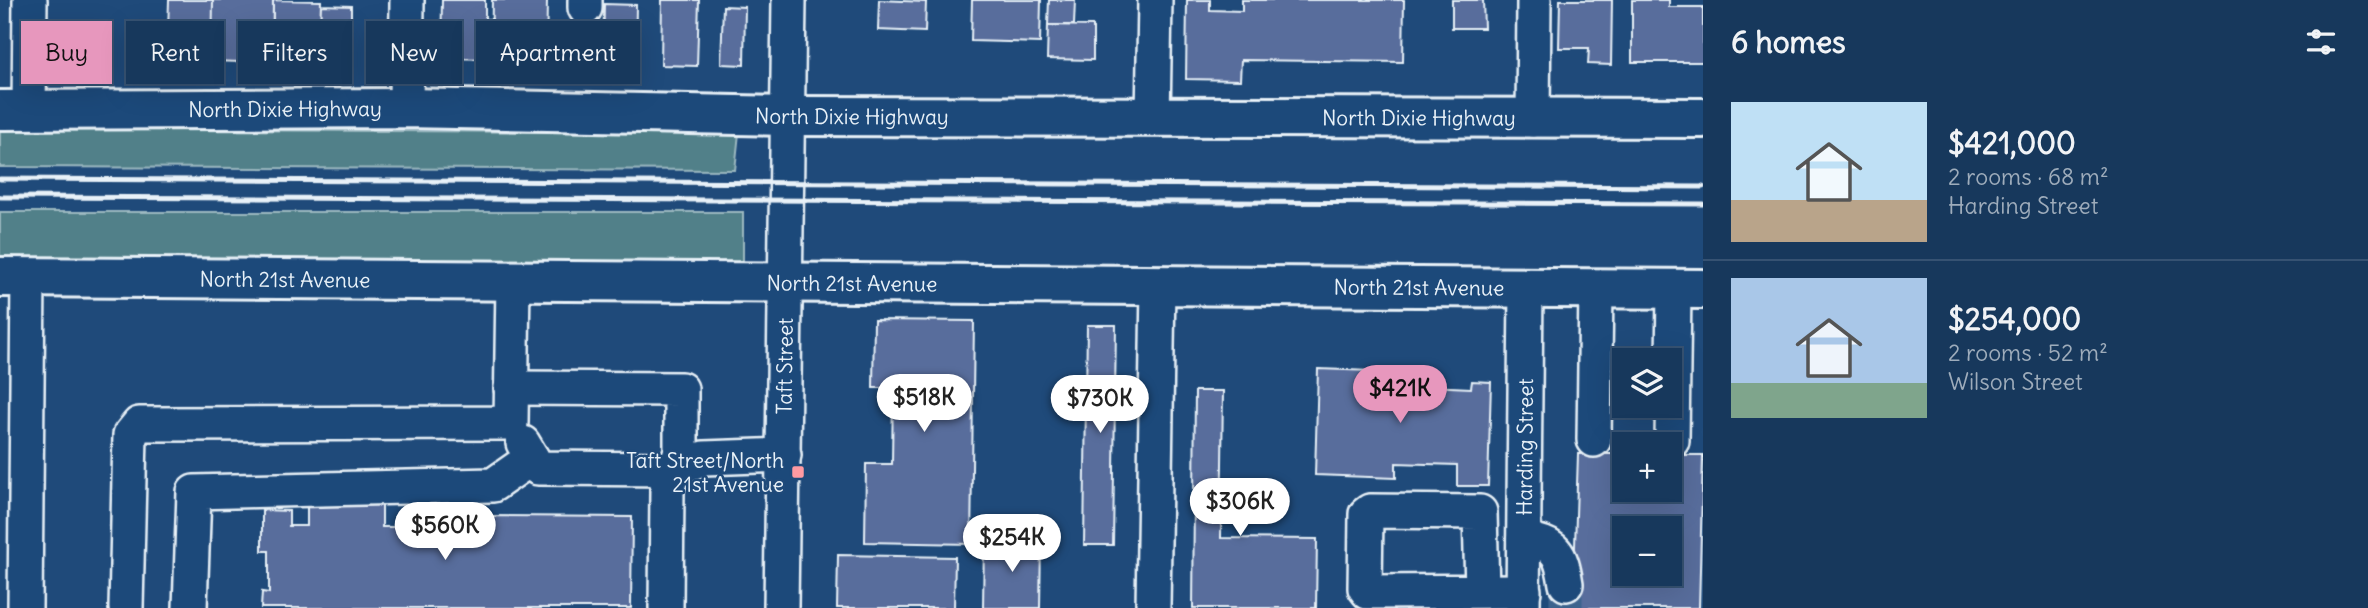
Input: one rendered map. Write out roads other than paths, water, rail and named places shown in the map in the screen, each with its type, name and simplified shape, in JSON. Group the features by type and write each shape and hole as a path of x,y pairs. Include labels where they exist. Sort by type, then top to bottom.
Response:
{"main road":[{"name":"North Dixie Highway","path":"14,110 406,108 789,116 1153,119 1703,118"},
{"name":"North 21st Avenue","path":"14,277 1688,289"}],"street":[{"path":"14,110 30,0"},
{"path":"406,108 407,0"},
{"name":"Taft Street","path":"781,608 789,0"},
{"path":"1153,119 1155,0"},
{"path":"1533,120 1534,0"},
{"path":"14,277 13,547 25,608"},
{"path":"513,280 511,423 538,468 674,469 704,458 784,455"},
{"path":"1153,608 1158,284"},
{"name":"Harding Street","path":"1524,599 1527,287"},
{"path":"1594,440 1596,288"},
{"path":"1673,432 1688,289"},
{"path":"511,387 681,389 681,451 667,489 666,608"},
{"path":"126,608 130,435 139,424 511,423"},
{"path":"190,608 194,492 493,485 532,458"},
{"path":"1524,539 1550,545 1558,553 1566,584"},
{"path":"1482,591 1524,599"}],"tunnel":[{"path":"1566,584 1566,608"}],"railway":[{"path":"0,179 1703,187"},
{"path":"0,197 1703,204"}],"place":[{"name":"Taft Street/North 21st Avenue","path":"798,472"}]}
